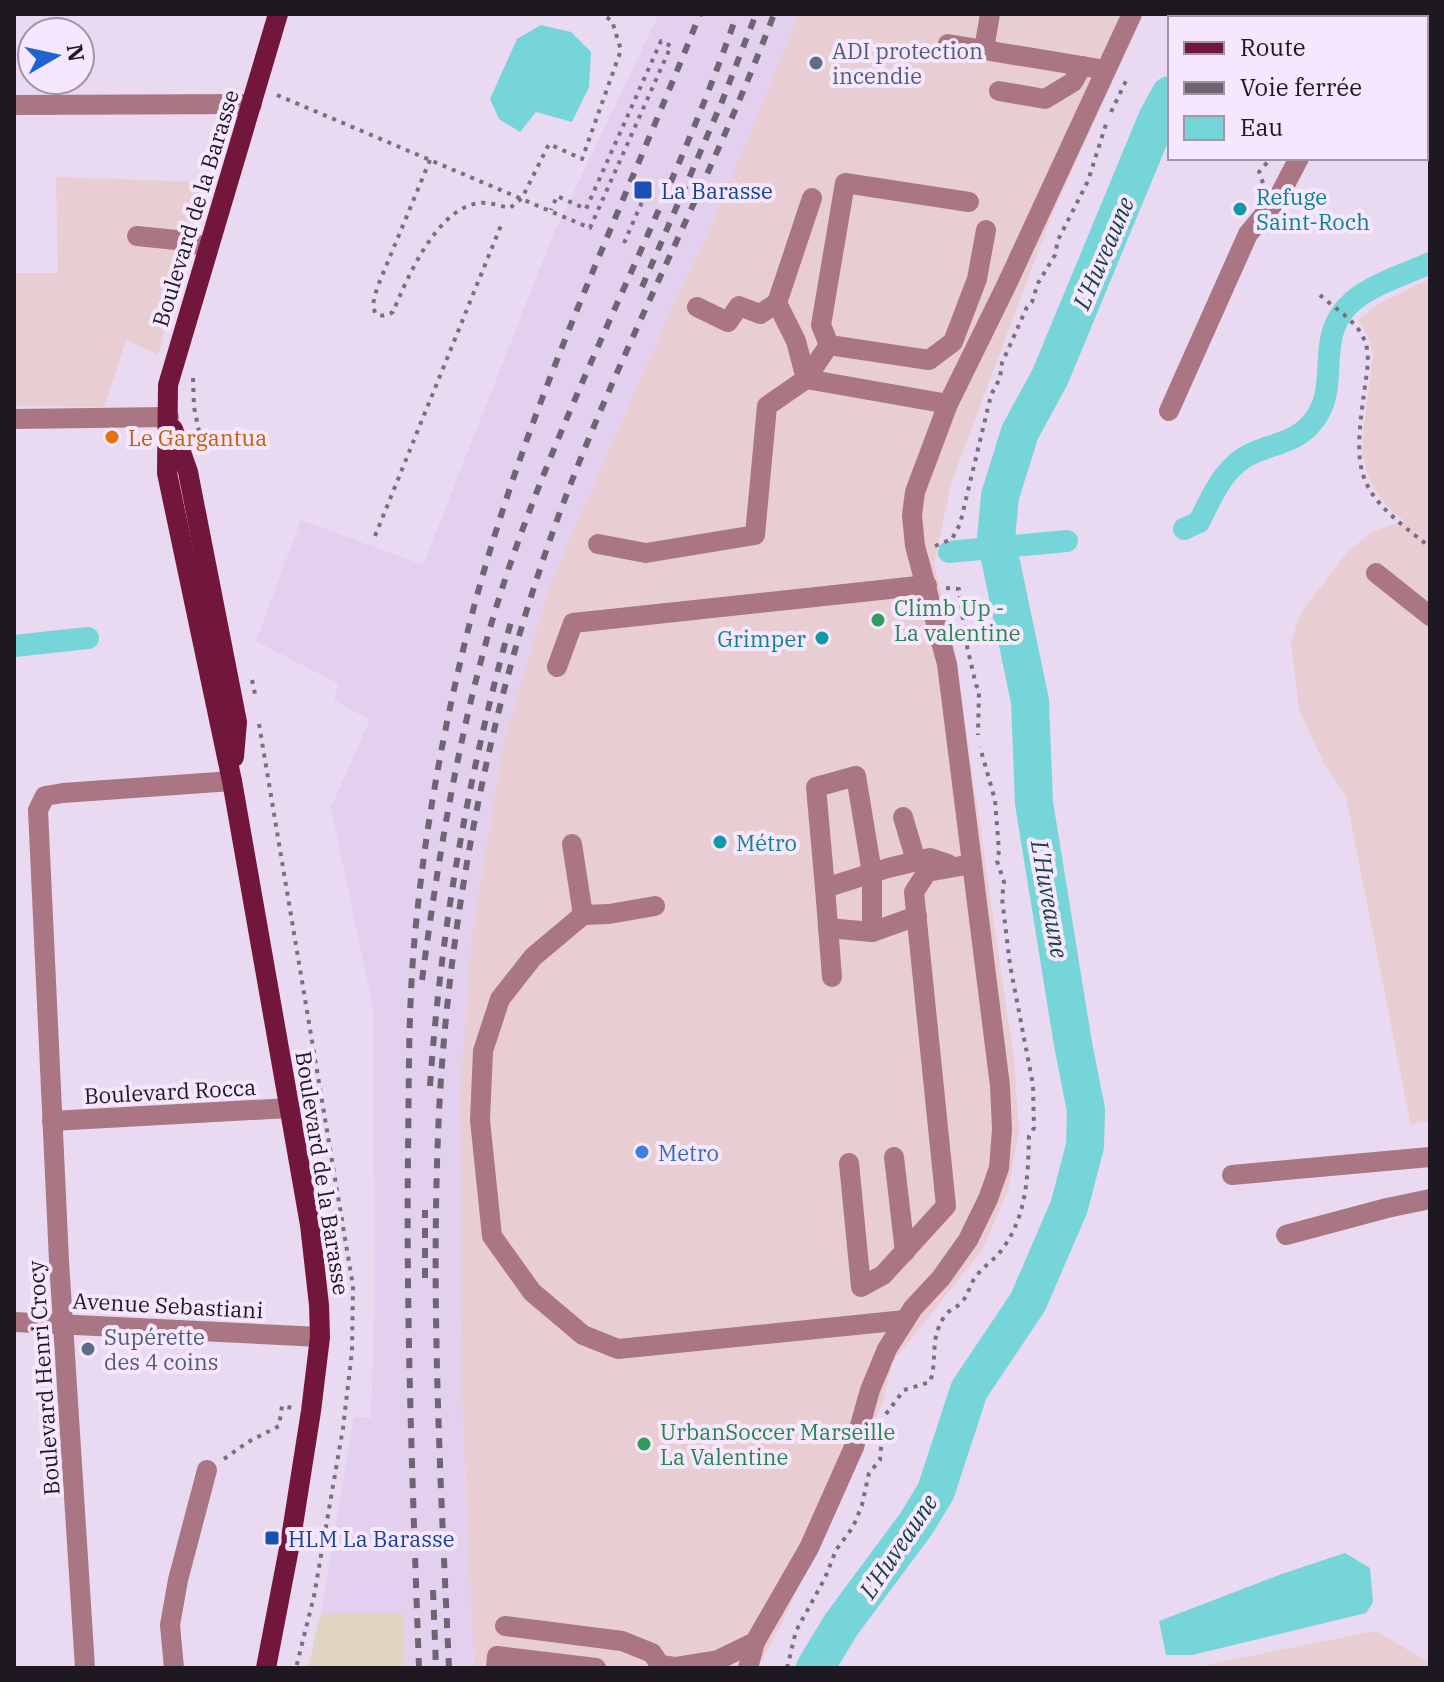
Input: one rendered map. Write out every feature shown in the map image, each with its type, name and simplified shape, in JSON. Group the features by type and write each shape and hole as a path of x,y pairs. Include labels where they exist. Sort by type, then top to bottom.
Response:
{"main road":[{"name":"Boulevard de la Barasse","path":"266,1668 291,1538 320,1337 310,1225 232,781 237,722 188,472 169,417 168,385 278,14"}],"street":[{"path":"984,49 990,14"},
{"path":"748,1668 755,1642 809,1548 854,1447 870,1390 887,1349 905,1320 968,1240 999,1168 1002,1129 1000,1086 964,866 947,664 915,546 912,515 915,492 948,404 1132,14"},
{"path":"948,44 1106,70"},
{"path":"999,91 1045,99 1073,82 1082,66"},
{"path":"14,105 252,104"},
{"path":"1169,411 1248,234 1278,198 1298,160"},
{"path":"829,345 821,325 845,183 969,202"},
{"path":"697,307 728,322 739,306 760,314 777,303 812,198"},
{"path":"829,345 929,360 953,342 977,279 986,230"},
{"path":"137,236 186,241 207,248"},
{"path":"777,303 796,341 806,379"},
{"path":"598,544 646,553 755,535 767,406 806,379 829,345"},
{"path":"806,379 948,404"},
{"path":"14,419 169,417"},
{"path":"1376,573 1430,616"},
{"path":"557,667 573,623 927,585"},
{"path":"832,977 816,787 856,776 872,873 872,932"},
{"name":"Boulevard Henri Crocy","path":"85,1668 52,1121 38,810 45,796 232,781"},
{"path":"903,817 916,861"},
{"path":"572,844 583,915"},
{"path":"825,888 930,858 964,866"},
{"path":"849,1163 861,1287 883,1275 946,1206 914,892 927,872 964,866"},
{"path":"655,906 583,915 533,957 500,999 483,1051 480,1120 492,1236 532,1292 583,1335 618,1349 905,1320"},
{"path":"828,928 872,932 917,916"},
{"name":"Boulevard Rocca","path":"52,1121 290,1108"},
{"path":"894,1157 905,1252"},
{"path":"1232,1175 1424,1158"},
{"path":"1286,1235 1430,1199"},
{"name":"Avenue Sebastiani","path":"14,1322 320,1337"},
{"path":"174,1668 170,1625 178,1580 207,1470"},
{"path":"505,1626 622,1641 652,1653 659,1666 675,1667 718,1660 755,1642"},
{"path":"496,1668 497,1656 596,1668"}],"path":[{"path":"430,160 377,288 373,304 375,313 379,315 387,316 393,312 421,255 454,215 478,203 510,208 522,198 549,144 582,159 621,50 612,21 602,14"},
{"path":"277,95 590,228 671,46 661,41 586,209 557,196 551,210"},
{"path":"935,555 935,546 952,539 960,524 991,395 1000,378 1002,363 1088,181 1104,128 1128,77"},
{"path":"624,243 642,202"},
{"path":"375,536 502,223"},
{"path":"1320,295 1351,322 1365,340 1368,353 1357,438 1360,470 1366,484 1392,518 1430,547"},
{"path":"196,367 194,407 203,451"},
{"path":"250,674 256,702"},
{"path":"258,717 353,1286 352,1351 343,1428 314,1596 296,1668"},
{"path":"207,1470 248,1442 279,1426 282,1406"}],"shaded area":[{"path":"659,14 799,14 711,226 551,581 503,744 472,935 460,1094 462,1394 474,1668 405,1668 403,1613 321,1613 354,1417 371,1418 375,1300 373,1008 331,807 370,720 334,700 339,684 256,641 301,520 423,565 554,233"},
{"path":"799,14 1143,14 1052,215 952,480 934,564 953,640 1014,1060 1019,1132 1008,1191 982,1250 892,1363 883,1402 782,1623 758,1668 474,1668 462,1394 460,1094 472,935 503,744 551,581 711,226"},
{"path":"1430,14 1430,159 1428,16 1344,16"},
{"path":"56,177 203,182 158,355 126,340 104,407 14,406 14,273 58,273"},
{"path":"1430,279 1430,1122 1418,1122 1411,1126 1346,796 1324,763 1299,710 1291,644 1300,614 1348,551 1374,531 1404,521 1372,486 1362,453 1373,354 1368,336 1358,320 1380,303"},
{"path":"321,1613 403,1613 405,1668 308,1668"},
{"path":"1376,1631 1430,1663 1430,1668 1190,1668"}],"water":[{"path":"541,25 571,32 591,52 589,87 572,122 536,112 520,132 499,119 490,99 517,39"},
{"path":"1345,1553 1370,1568 1373,1602 1366,1613 1192,1655 1166,1655 1159,1621"}],"waterway":[{"name":"L'Huveaune","path":"815,1668 841,1625 916,1524 936,1491 969,1390 1028,1302 1069,1207 1085,1146 1086,1110 1034,803 1030,701 996,539 1000,496 1020,432 1050,377 1168,99"},
{"path":"1184,529 1199,522 1221,481 1236,464 1255,452 1291,438 1310,425 1320,411 1325,395 1330,347 1340,315 1353,301 1380,284 1430,263"},
{"path":"949,552 1067,541"},
{"path":"14,646 88,638"}],"railway":[{"path":"419,1668 409,1347 409,1068 413,953 431,810 470,622 517,466 575,314 700,14"},
{"path":"422,980 437,873 457,766 496,608 566,419 684,151 737,14"},
{"path":"642,287 756,14"},
{"path":"449,1668 438,1402 438,1135 442,1064 458,921 484,776 519,636 565,498 774,14"},
{"path":"430,1086 441,967 459,848 483,731 513,615"},
{"path":"425,1210 425,1278"},
{"path":"433,1590 436,1668"}],"place":[{"name":"ADI protection incendie","path":"816,63"},
{"name":"La Barasse","path":"643,190"},
{"name":"Refuge Saint-Roch","path":"1240,209"},
{"name":"Le Gargantua","path":"112,437"},
{"name":"Climb Up - La valentine","path":"878,620"},
{"name":"Grimper","path":"822,638"},
{"name":"Métro","path":"720,842"},
{"name":"Metro","path":"642,1152"},
{"name":"Supérette des 4 coins","path":"88,1349"},
{"name":"UrbanSoccer Marseille La Valentine","path":"644,1444"},
{"name":"HLM La Barasse","path":"272,1538"}]}
